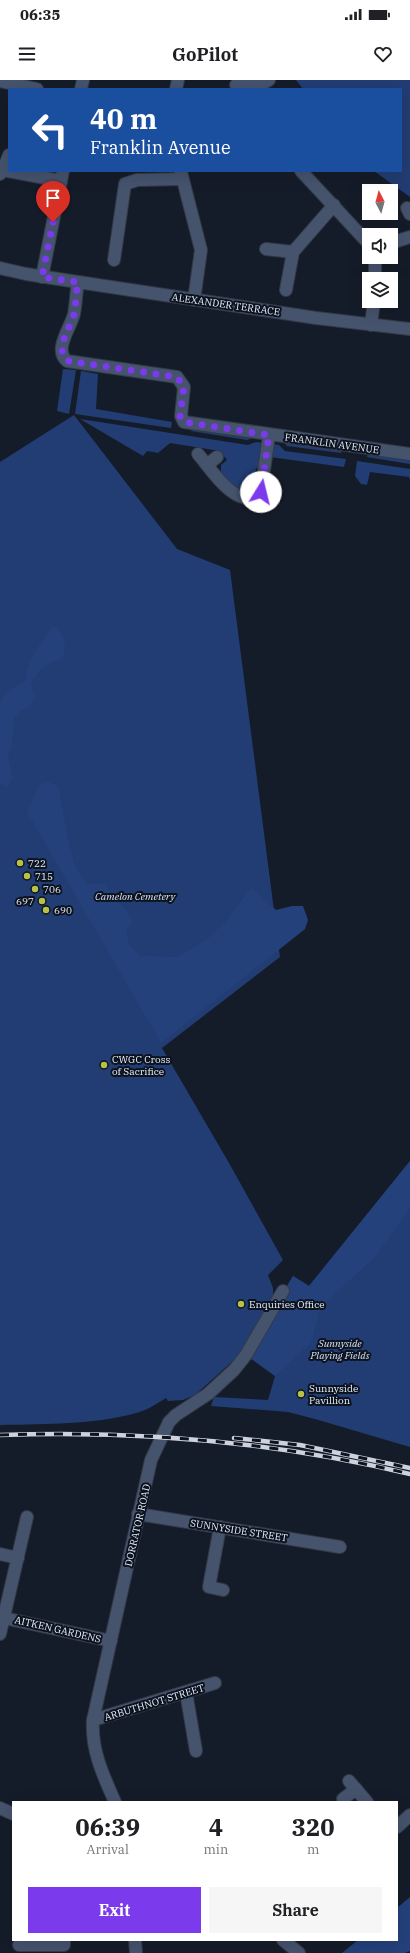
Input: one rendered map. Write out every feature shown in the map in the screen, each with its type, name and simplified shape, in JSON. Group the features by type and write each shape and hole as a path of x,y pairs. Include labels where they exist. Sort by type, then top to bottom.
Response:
{"street":[{"path":"236,86 258,88 269,80"},
{"path":"0,81 32,88"},
{"path":"8,157 2,172 62,176 42,277"},
{"path":"302,172 362,236"},
{"path":"114,260 125,184 137,180 181,175 201,250 194,300"},
{"path":"286,290 293,252 334,205"},
{"path":"398,241 410,237"},
{"path":"266,249 293,252"},
{"name":"ALEXANDER TERRACE","path":"0,268 42,277 194,300 371,325 410,329"},
{"name":"FRANKLIN AVENUE","path":"78,282 73,315 64,337 62,354 64,358 68,361 177,377 184,387 180,416 184,422 410,454"},
{"path":"371,325 373,308"},
{"path":"198,454 212,461 226,487 238,496 245,499 258,497 261,492 269,435"},
{"name":"DORRATOR ROAD","path":"115,1801 95,1750 92,1732 93,1720 151,1460 169,1422 176,1415 208,1394 234,1370 246,1355 283,1291"},
{"name":"SUNNYSIDE STREET","path":"138,1514 340,1547"},
{"path":"0,1634 27,1517"},
{"path":"220,1527 209,1587 223,1590"},
{"path":"0,1554 18,1558"},
{"name":"AITKEN GARDENS","path":"4,1618 111,1641"},
{"name":"ARBUTHNOT STREET","path":"93,1720 215,1683"},
{"path":"186,1692 196,1751"},
{"path":"343,1799 352,1785 366,1801"},
{"path":"0,1808 12,1814"},
{"path":"398,1825 410,1815"},
{"path":"18,1945 64,1945 64,1941"},
{"path":"135,1941 136,1953"},
{"path":"284,1941 299,1953"}],"green space":[{"path":"296,80 410,80 410,197 398,188 398,184 392,184 375,172 402,172 402,88 302,88"},
{"path":"63,369 76,370 69,414 57,411"},
{"path":"81,371 98,374 96,409 172,422 171,428 75,414"},
{"name":"Camelon Cemetery","path":"74,415 177,549 230,570 280,957 162,1048 283,1260 268,1275 273,1288 273,1297 244,1349 195,1395 183,1400 168,1401 166,1398 145,1410 111,1419 74,1423 0,1425 0,462"},
{"path":"80,419 248,445 256,442 263,443 260,465 256,469 255,479 257,485 249,493 239,490 229,482 221,473 221,465 227,460 220,451 170,443 158,453 147,451 143,456"},
{"path":"192,427 255,437 247,440 191,431"},
{"path":"282,440 342,449 341,453 287,446"},
{"path":"272,444 279,445 285,451 346,459 344,467 270,457"},
{"path":"368,453 410,460 410,464 367,457"},
{"path":"357,461 410,469 410,480 409,477 370,472 367,485 361,484 355,476"},
{"name":"Sunnyside Playing Fields","path":"410,1161 410,1447 288,1412 211,1406 214,1397 268,1400 275,1376 246,1355 293,1276 309,1286"}],"shaded area":[{"path":"53,626 57,628 63,636 65,645 64,655 62,659 44,667 31,682 35,697 29,707 20,711 14,718 12,743 8,757 13,778 7,787 0,784 0,702 9,690 25,681 29,666 39,645"},
{"path":"49,782 58,786 75,866 87,884 106,884 112,894 130,915 133,921 126,931 129,944 140,956 178,957 206,940 225,922 251,888 276,910 292,906 303,906 308,920 305,929 161,1043 27,812 40,784"},
{"path":"410,1161 410,1208 376,1256 320,1308 311,1343 275,1376 246,1355 293,1276 309,1286"},
{"path":"410,1897 410,1951 405,1953 342,1953 357,1941 398,1941 398,1907"}],"railway":[{"path":"0,1435 103,1434 206,1441 258,1446 309,1454 410,1474"},
{"path":"234,1438 300,1445 410,1468"}],"place":[{"name":"722","path":"20,863"},
{"name":"715","path":"27,876"},
{"name":"706","path":"35,889"},
{"name":"697","path":"42,901"},
{"name":"690","path":"46,910"},
{"name":"CWGC Cross of Sacrifice","path":"104,1065"},
{"name":"Enquiries Office","path":"241,1304"},
{"name":"Sunnyside Pavillion","path":"301,1394"}],"route":[{"path":"53,222 42,277 78,282 73,315 64,337 62,354 64,358 68,361 177,377 184,387 180,416 184,422 269,435 261,492"}]}
